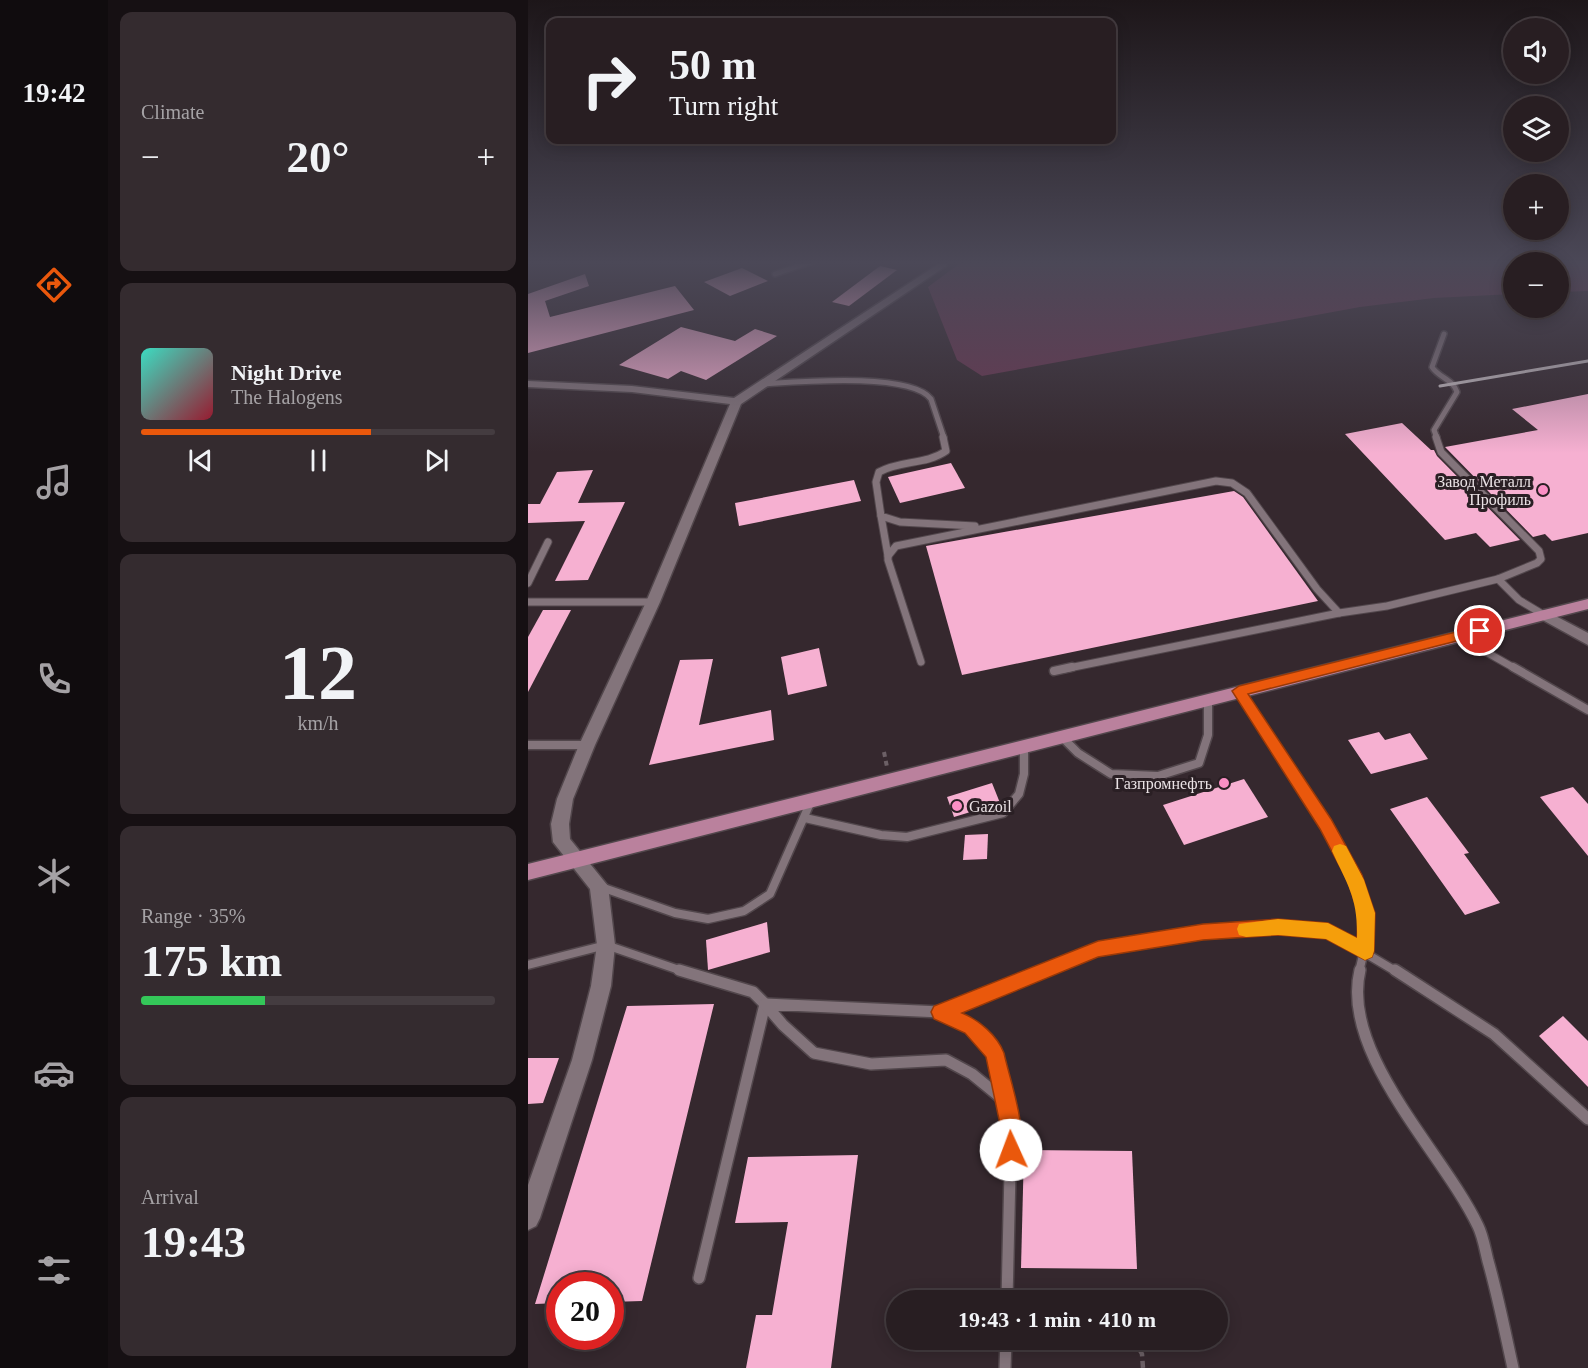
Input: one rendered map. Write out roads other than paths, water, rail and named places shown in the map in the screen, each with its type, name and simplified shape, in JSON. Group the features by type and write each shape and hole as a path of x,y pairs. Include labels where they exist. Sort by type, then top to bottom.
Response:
{"main road":[{"path":"528,872 1588,604"}],"street":[{"path":"528,1218 582,1060 601,986 606,945 599,886 562,842 560,824 566,799 587,744 653,602 736,402 849,325"},
{"path":"528,384 596,385 689,394 736,402"},
{"path":"1545,615 1588,639"}],"lane":[{"path":"1054,671 1339,613 1387,606 1498,579 1537,563 1541,556 1441,452 1436,444 1434,430 1457,392 1453,383 1434,372 1432,367 1444,334"},
{"path":"762,384 810,381 883,383 912,387 929,395 934,404 946,451 935,457 893,466 879,472 876,482 888,556 921,662"},
{"path":"888,556 896,546 902,543 1216,481 1232,483 1247,493 1317,589 1339,613"},
{"path":"881,516 900,522 988,527"},
{"path":"528,583 548,542"},
{"path":"1498,579 1519,600 1545,615"},
{"path":"528,602 653,602"},
{"path":"1458,636 1588,710"},
{"path":"1239,691 1325,824 1356,880 1366,913 1365,951 1357,981 1356,1002 1374,1062 1450,1177 1479,1227 1513,1368"},
{"path":"1061,736 1078,753 1111,774 1158,776 1199,763 1208,735 1208,699"},
{"path":"528,745 587,744"},
{"path":"805,818 881,835 907,837 945,830 1003,813 1019,794 1024,774 1024,745"},
{"path":"599,886 675,913 708,919 744,910 770,894 812,799"},
{"path":"940,1012 1098,949 1203,932 1278,927 1328,931 1365,951 1494,1034 1588,1119"},
{"path":"528,965 606,945 652,962 753,992 783,1025 814,1053 871,1064 946,1060 972,1074 1005,1101"},
{"path":"765,1004 940,1012 972,1026 995,1053 1011,1129 1007,1290"},
{"path":"699,1278 765,1004"},
{"path":"1005,1368 1006,1350"}],"railway":[{"path":"1440,386 1588,361"}],"place":[{"name":"Завод Металл Профиль","path":"1543,490"},
{"name":"Газпромнефть","path":"1224,783"},
{"name":"Gazoil","path":"957,806"}]}
